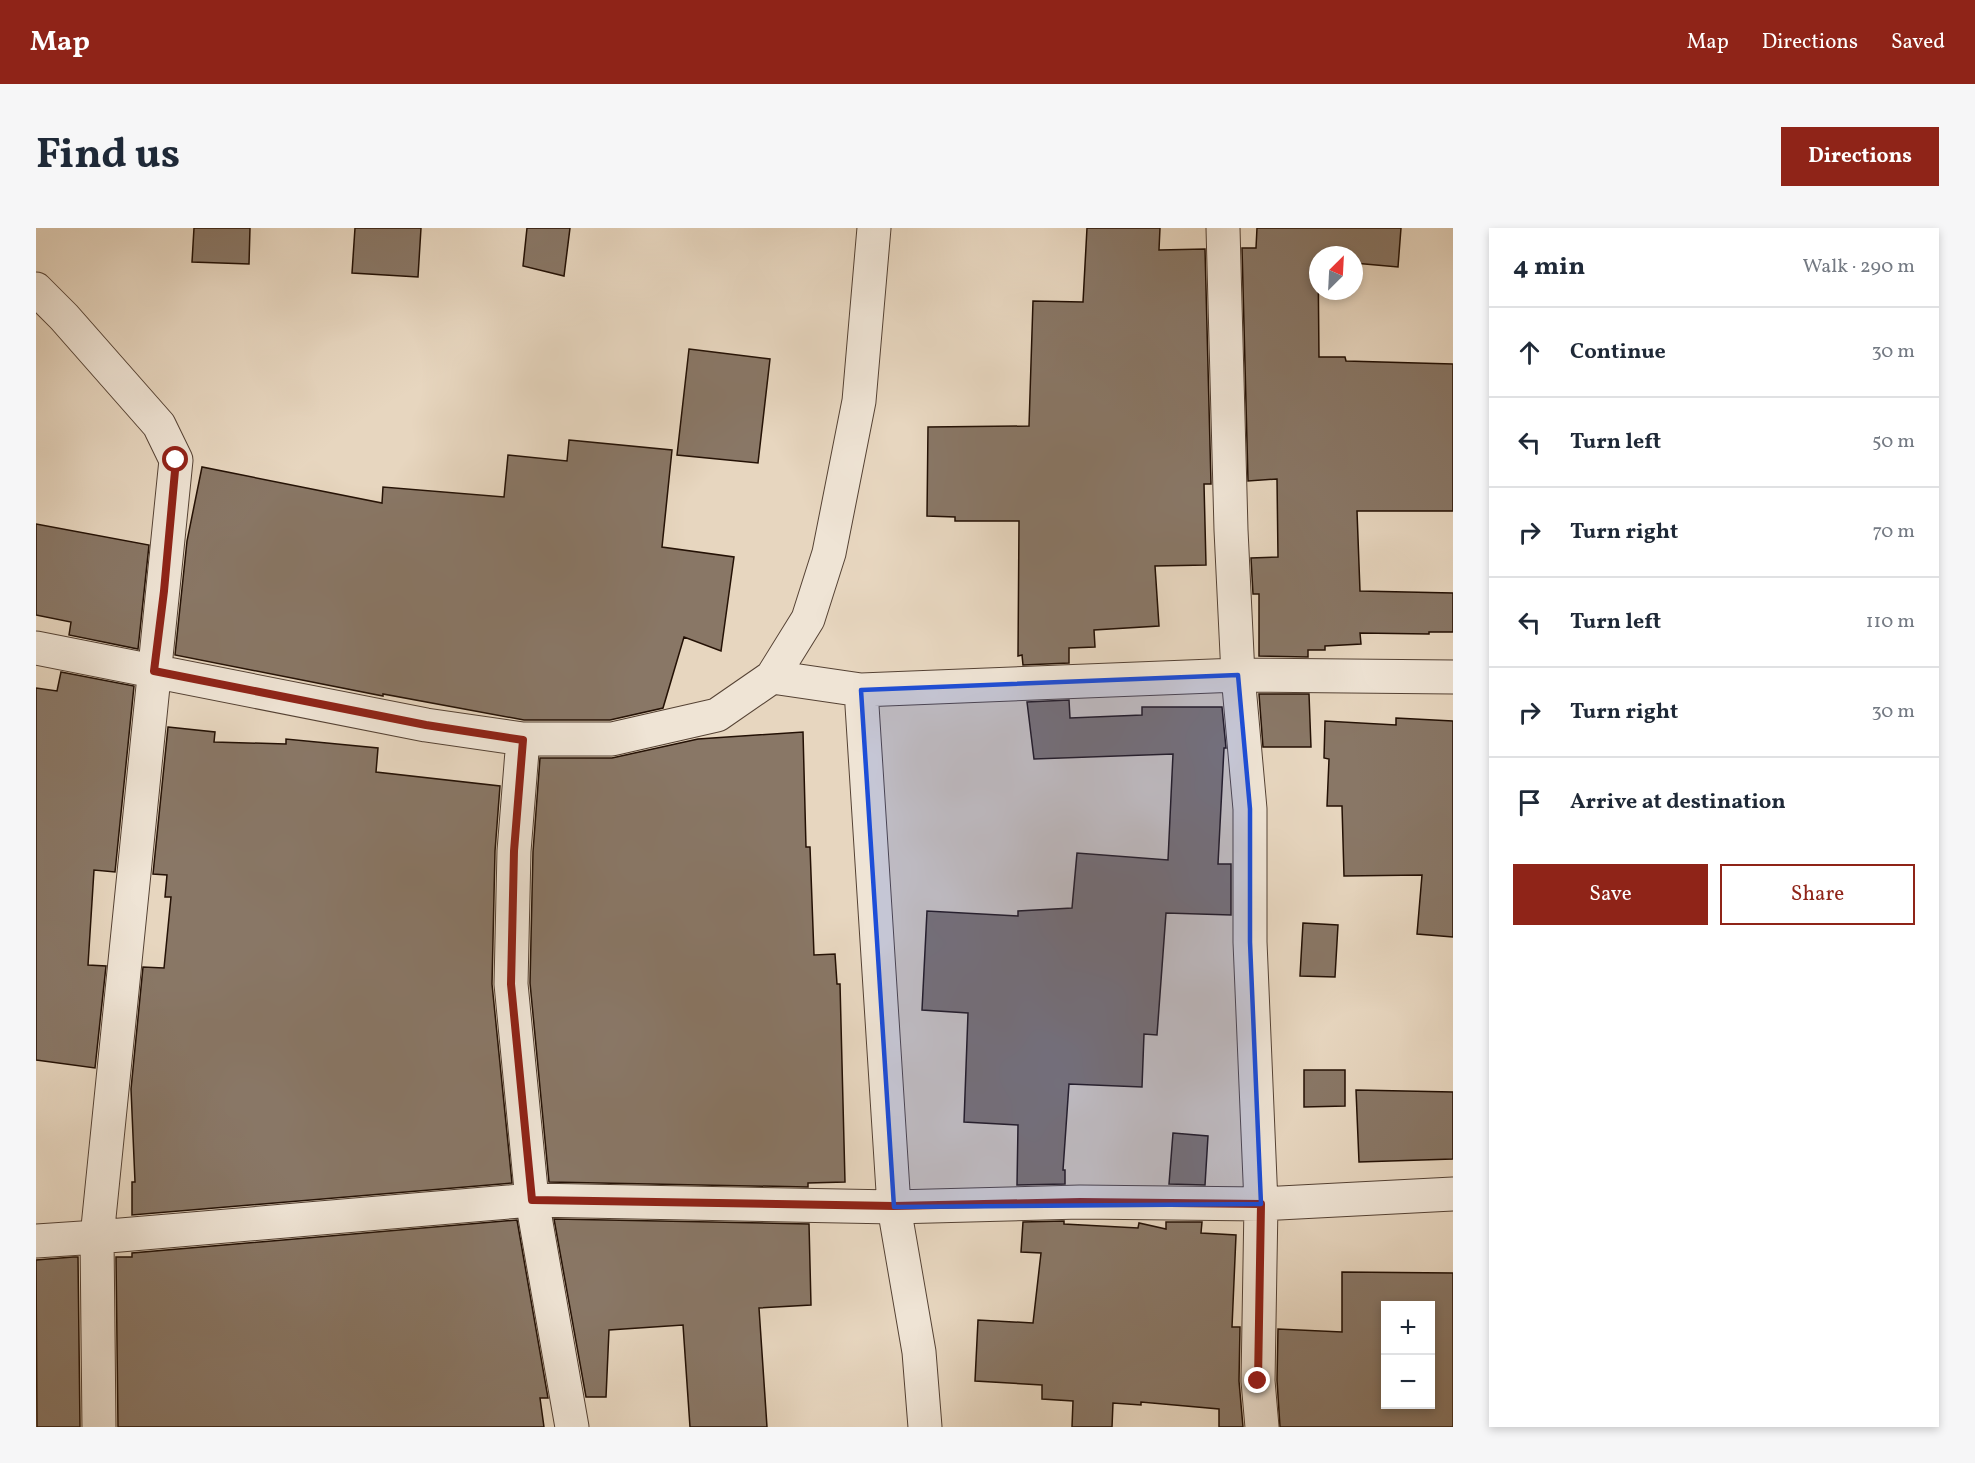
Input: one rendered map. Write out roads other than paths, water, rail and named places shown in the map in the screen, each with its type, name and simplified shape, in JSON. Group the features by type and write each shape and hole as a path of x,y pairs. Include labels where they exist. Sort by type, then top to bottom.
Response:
{"street":[{"path":"36,648 426,725 523,740 612,739 717,715 772,677 808,619 829,553 859,401 874,228"},
{"path":"1223,228 1231,530 1238,675 1250,809 1250,942 1261,1204 1258,1381 1262,1427"},
{"path":"36,289 64,317 159,425 176,460 97,1237 99,1427"},
{"path":"772,677 861,690 1238,675 1453,677"},
{"path":"861,690 894,1206 919,1352 925,1427"},
{"path":"523,740 514,851 511,984 532,1200 572,1427"},
{"path":"36,1241 532,1200 894,1206 1080,1202 1261,1204 1453,1194"}]}
